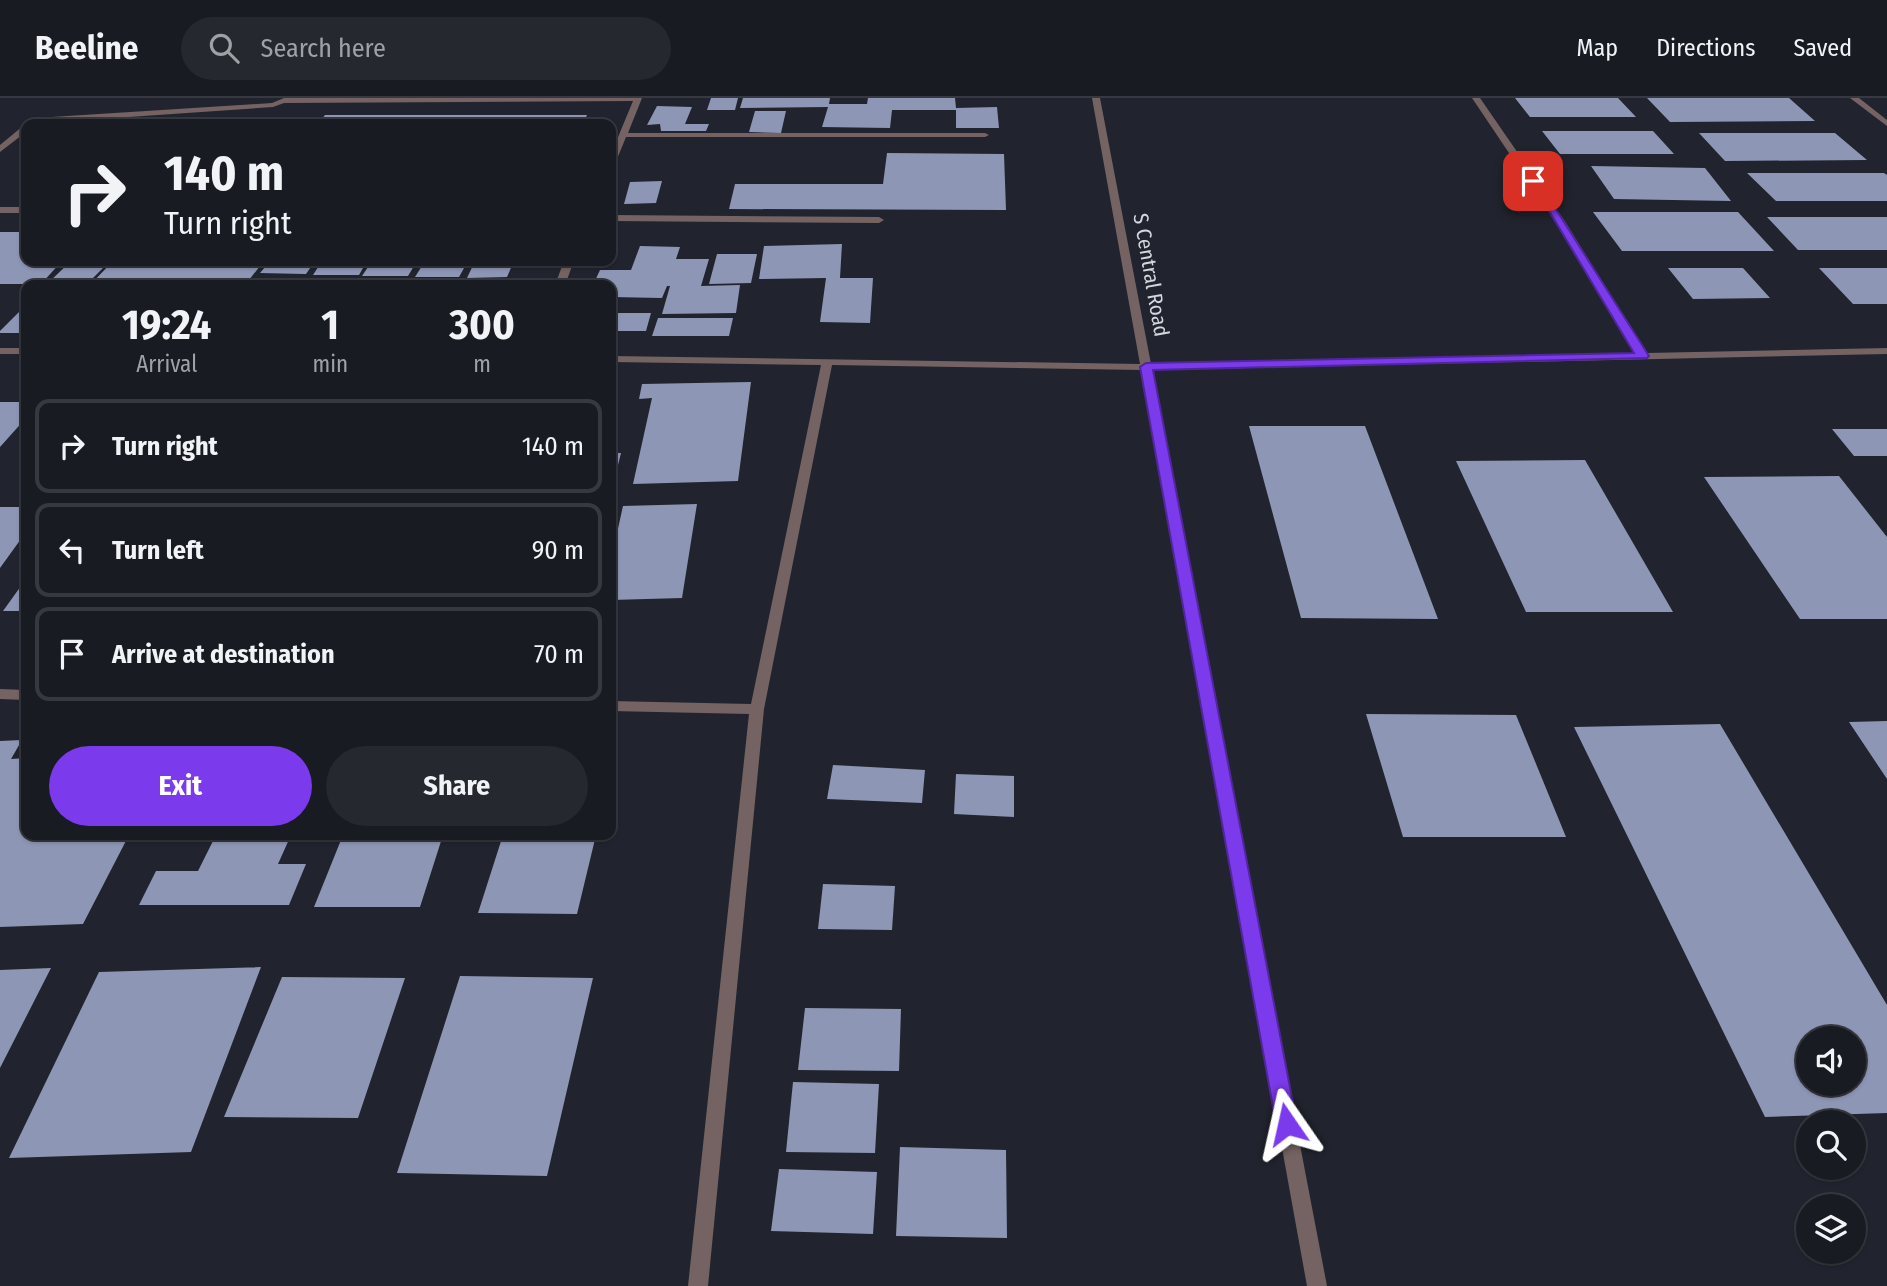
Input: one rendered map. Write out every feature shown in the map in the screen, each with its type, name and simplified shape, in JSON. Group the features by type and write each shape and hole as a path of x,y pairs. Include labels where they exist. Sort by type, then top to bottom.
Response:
{"street":[{"path":"352,101 363,98"},
{"name":"S Central Road","path":"1097,98 1317,1286"},
{"path":"1476,98 1561,223 1643,356"},
{"path":"1854,98 1887,124"},
{"path":"52,119 260,106 288,99 638,99 616,154"},
{"path":"0,149 21,132"},
{"path":"625,135 985,135"},
{"path":"0,210 21,210"},
{"path":"616,218 879,220"},
{"path":"0,351 21,351"},
{"path":"616,359 1146,367 1887,351"},
{"path":"698,1286 757,709 827,362"},
{"path":"0,694 21,695"},
{"path":"616,706 757,709"}],"building":[{"path":"711,98 738,98 735,110 707,110"},
{"path":"743,98 830,98 829,104 867,104 868,98 955,98 956,108 997,107 999,128 956,128 956,110 892,110 890,128 822,127 828,107 740,108"},
{"path":"1515,98 1618,98 1636,117 1530,117"},
{"path":"1647,98 1789,98 1815,121 1670,122"},
{"path":"657,106 692,107 685,124 709,124 706,131 661,131 660,124 647,125"},
{"path":"755,111 786,111 781,133 749,132"},
{"path":"325,115 587,115 585,119 322,119"},
{"path":"1542,131 1653,131 1674,154 1560,154"},
{"path":"1699,133 1835,133 1867,160 1725,161"},
{"path":"887,153 1004,154 1006,210 729,209 735,184 883,184"},
{"path":"1591,166 1705,168 1731,201 1614,199"},
{"path":"1747,173 1884,173 1887,175 1887,201 1776,201"},
{"path":"662,181 656,203 624,204 630,182"},
{"path":"1593,212 1738,212 1774,251 1622,251"},
{"path":"1767,217 1887,217 1887,250 1798,250"},
{"path":"0,232 21,232 21,266 57,266 45,280 21,280 21,284 0,284"},
{"path":"842,244 840,278 873,278 870,323 820,322 826,278 759,279 764,246"},
{"path":"640,246 680,247 676,259 709,259 701,286 740,285 736,313 662,314 670,286 667,286 662,298 616,297 616,280 595,280 600,270 631,270"},
{"path":"717,254 757,254 751,283 709,284"},
{"path":"66,266 105,266 91,280 51,280"},
{"path":"108,266 260,266 249,280 95,280"},
{"path":"266,266 312,266 306,274 260,273"},
{"path":"319,266 364,266 359,275 313,275"},
{"path":"369,266 414,266 408,276 362,276"},
{"path":"422,266 465,266 459,277 415,277"},
{"path":"473,266 512,266 507,277 467,278"},
{"path":"1668,268 1743,268 1770,298 1693,299"},
{"path":"1819,268 1887,268 1887,304 1853,304"},
{"path":"21,310 21,333 0,331"},
{"path":"616,313 651,313 646,331 616,331"},
{"path":"658,318 733,318 729,336 652,336"},
{"path":"751,382 738,481 633,484 652,398 639,399 642,384"},
{"path":"0,402 21,402 21,424 0,447"},
{"path":"1249,426 1365,426 1438,619 1301,618"},
{"path":"1832,429 1887,429 1887,456 1854,456"},
{"path":"616,453 621,453 616,473"},
{"path":"1585,460 1673,612 1526,612 1456,461"},
{"path":"1839,476 1887,537 1887,619 1800,619 1704,477"},
{"path":"697,504 682,598 616,600 616,538 623,506"},
{"path":"0,507 21,507 21,539 0,568"},
{"path":"21,586 21,611 3,611"},
{"path":"1366,714 1516,715 1566,837 1403,837"},
{"path":"1887,721 1887,779 1849,722"},
{"path":"1720,724 1887,1005 1887,1113 1866,1114 1866,1110 1796,1110 1796,1116 1765,1117 1574,727"},
{"path":"21,740 11,759 21,758 21,840 126,840 83,924 0,927 0,741"},
{"path":"833,765 925,770 922,803 827,799"},
{"path":"956,774 1014,776 1014,817 954,814"},
{"path":"214,840 289,840 278,864 306,864 289,905 139,905 156,871 198,871"},
{"path":"341,840 441,840 420,907 314,907"},
{"path":"501,840 595,840 577,914 478,913"},
{"path":"823,884 895,886 892,930 818,929"},
{"path":"261,967 191,1152 9,1158 99,972"},
{"path":"51,968 0,1068 0,970"},
{"path":"460,976 593,978 547,1176 397,1173"},
{"path":"282,977 405,978 358,1118 224,1117"},
{"path":"805,1008 901,1009 899,1071 798,1070"},
{"path":"793,1082 879,1084 875,1153 786,1152"},
{"path":"900,1147 1006,1150 1007,1238 896,1236"},
{"path":"779,1169 877,1172 873,1234 771,1231"}],"route":[{"path":"1287,1124 1146,367 1643,356 1533,181"}]}
